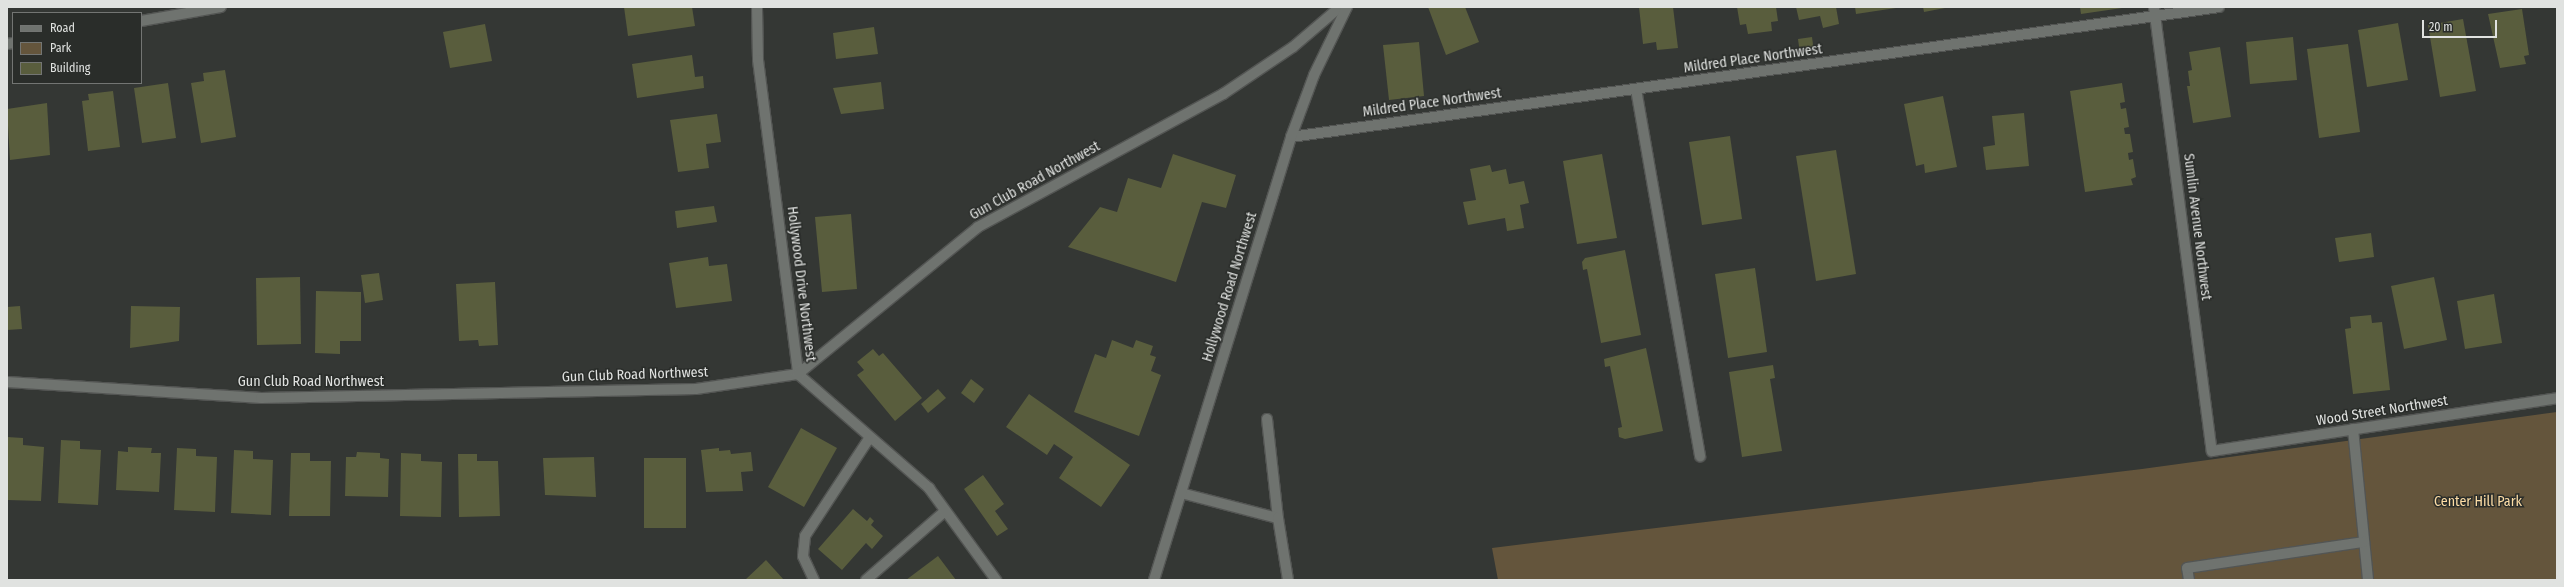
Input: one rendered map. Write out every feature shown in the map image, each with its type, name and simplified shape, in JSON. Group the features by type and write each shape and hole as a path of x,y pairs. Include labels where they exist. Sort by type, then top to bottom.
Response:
{"street":[{"path":"142,21 221,7"},
{"name":"Hollywood Drive Northwest","path":"757,7 758,60 798,374 929,488 996,580"},
{"name":"Gun Club Road Northwest","path":"7,382 261,398 696,389 798,374 978,227 1223,94 1293,47 1340,7"},
{"name":"Hollywood Road Northwest","path":"1154,580 1291,137 1314,75 1347,7"},
{"name":"Mildred Place Northwest","path":"1291,137 1636,89 2155,12 2219,7"},
{"name":"Sumlin Avenue Northwest","path":"2155,12 2212,451"},
{"path":"1636,89 1700,456"},
{"name":"Wood Street Northwest","path":"2212,451 2557,398"},
{"path":"1267,419 1278,518 1288,580"},
{"path":"2353,429 2368,580"},
{"path":"814,580 803,556 805,536 870,437"},
{"path":"1181,493 1278,518"},
{"path":"866,580 945,510"},
{"path":"2189,580 2187,568 2364,542"}],"green space":[{"name":"Center Hill Park","path":"2557,412 2557,580 1498,580 1492,548 2142,469"}],"building":[{"path":"624,7 692,7 695,26 628,36"},
{"path":"1428,7 1465,7 1479,42 1446,55"},
{"path":"1639,7 1673,7 1678,48 1657,50 1656,42 1643,44"},
{"path":"1737,7 1776,7 1778,21 1771,22 1772,31 1748,34 1746,24 1740,25"},
{"path":"1796,7 1836,7 1839,24 1823,28 1820,16 1799,20"},
{"path":"1855,7 1896,7 1896,8 1856,14"},
{"path":"1923,7 1945,7 1945,8 1924,12"},
{"path":"2080,7 2122,7 2122,8 2081,14"},
{"path":"2522,9 2529,55 2524,56 2526,64 2500,68 2488,14"},
{"path":"2463,19 2476,91 2440,97 2428,25"},
{"path":"2398,23 2408,80 2367,87 2358,30"},
{"path":"485,24 492,61 450,68 443,32"},
{"path":"874,27 878,54 836,59 833,33"},
{"path":"1812,37 1814,52 1800,54 1798,39"},
{"path":"2293,37 2297,80 2250,84 2246,42"},
{"path":"1419,42 1424,96 1389,100 1383,45"},
{"path":"2348,44 2360,132 2319,138 2307,49"},
{"path":"2220,47 2231,117 2193,123 2187,86 2190,86 2188,71 2192,70 2189,52"},
{"path":"692,55 695,77 703,76 704,88 637,98 632,64"},
{"path":"225,70 236,137 201,143 191,83 204,81 203,73"},
{"path":"881,82 884,109 841,114 833,88"},
{"path":"168,83 176,138 142,143 134,88"},
{"path":"2122,83 2125,102 2120,103 2121,109 2126,108 2129,127 2124,128 2125,134 2130,134 2133,152 2128,153 2129,160 2133,159 2136,177 2131,179 2133,185 2085,192 2070,91"},
{"path":"113,91 120,147 88,151 82,101 89,100 88,94"},
{"path":"1943,96 1957,167 1925,173 1924,164 1916,166 1904,104"},
{"path":"47,103 50,155 10,160 7,109"},
{"path":"2024,113 2029,166 1986,170 1983,147 1995,145 1992,116"},
{"path":"717,114 721,142 706,144 709,168 678,172 670,120"},
{"path":"1730,136 1742,219 1702,225 1689,142"},
{"path":"1836,150 1856,274 1816,281 1796,156"},
{"path":"1173,154 1236,175 1226,208 1202,202 1176,282 1068,247 1100,207 1117,212 1128,178 1161,188"},
{"path":"1602,154 1617,238 1577,244 1563,161"},
{"path":"1490,165 1492,172 1506,169 1509,184 1524,181 1529,203 1520,205 1524,228 1507,231 1505,218 1468,225 1463,202 1476,200 1470,169"},
{"path":"714,206 717,222 677,228 675,211"},
{"path":"851,214 857,289 822,292 815,217"},
{"path":"2371,233 2374,257 2339,262 2335,238"},
{"path":"1625,250 1641,335 1601,343 1587,269 1583,270 1582,262 1585,258"},
{"path":"708,257 709,266 727,264 732,301 676,308 669,263"},
{"path":"1755,268 1767,352 1728,358 1715,274"},
{"path":"379,273 383,300 365,303 361,275"},
{"path":"300,277 301,344 257,345 256,278"},
{"path":"2434,277 2447,340 2404,349 2391,286"},
{"path":"495,282 498,345 479,346 478,340 459,341 456,284"},
{"path":"316,291 361,292 361,341 340,341 340,354 315,353"},
{"path":"2494,294 2502,343 2465,349 2457,301"},
{"path":"20,306 22,329 7,330 7,307"},
{"path":"131,306 180,307 179,341 130,348"},
{"path":"2371,315 2372,323 2382,322 2390,390 2353,394 2345,329 2351,328 2350,317"},
{"path":"1112,340 1133,348 1136,340 1153,346 1150,355 1156,357 1151,371 1161,375 1139,436 1074,412 1095,354 1106,358"},
{"path":"1646,348 1663,431 1625,439 1619,437 1618,428 1622,427 1610,366 1605,367 1604,359"},
{"path":"873,349 879,356 883,353 922,398 895,421 857,375 864,370 857,362"},
{"path":"1773,365 1775,378 1770,379 1782,451 1742,457 1729,372"},
{"path":"971,379 984,389 974,403 961,393"},
{"path":"938,389 946,398 928,413 921,404"},
{"path":"1029,394 1130,465 1101,507 1059,478 1073,457 1054,444 1047,455 1006,427"},
{"path":"801,428 837,448 804,507 768,487"},
{"path":"7,437 23,438 23,445 44,447 41,501 7,500"},
{"path":"61,440 80,441 80,449 101,450 98,505 58,503"},
{"path":"128,447 152,448 151,453 161,453 159,492 116,490 118,451 128,452"},
{"path":"177,448 196,449 196,456 217,457 215,512 174,510"},
{"path":"719,448 719,451 730,450 731,454 751,452 753,471 741,472 743,491 706,492 701,450"},
{"path":"234,450 253,451 253,459 273,460 271,515 231,513"},
{"path":"357,452 380,453 380,458 389,459 388,497 345,496 346,457 356,457"},
{"path":"291,453 310,453 310,461 331,461 330,516 289,516"},
{"path":"401,453 421,454 421,461 442,462 441,517 400,516"},
{"path":"458,454 477,454 477,461 498,461 500,516 459,517"},
{"path":"594,457 596,497 545,495 543,458"},
{"path":"644,458 686,458 686,528 644,528"},
{"path":"983,475 1004,504 995,511 1008,529 997,536 964,489"},
{"path":"853,509 867,521 870,517 874,521 871,525 883,536 872,549 866,543 842,570 818,549"},
{"path":"938,556 956,580 906,580"},
{"path":"766,560 784,580 745,580"}]}
